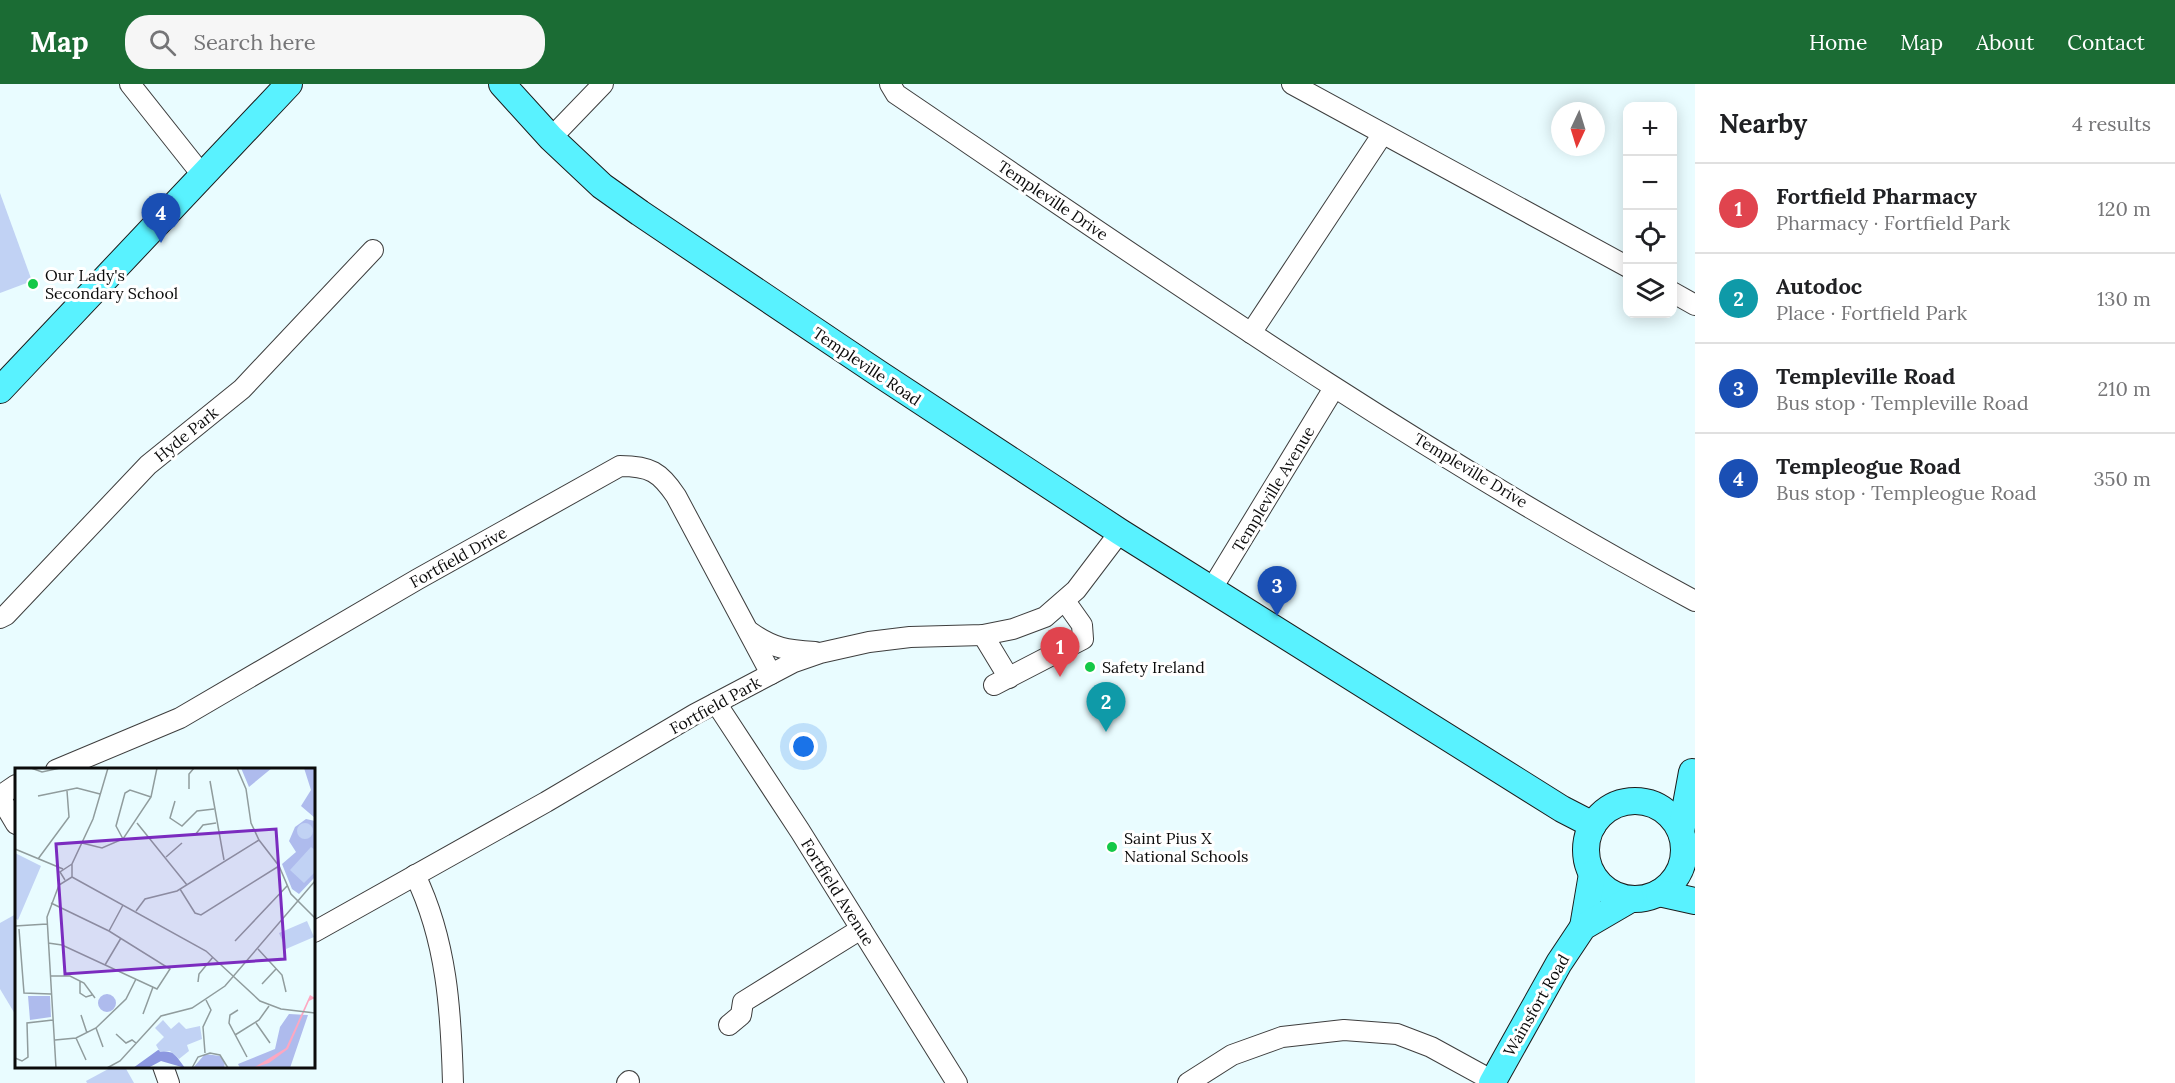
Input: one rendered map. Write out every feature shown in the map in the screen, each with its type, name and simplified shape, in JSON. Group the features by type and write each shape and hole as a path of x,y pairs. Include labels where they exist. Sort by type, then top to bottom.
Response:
{"main road":[{"path":"0,390 289,84"},
{"name":"Templeville Road","path":"501,84 551,138 602,186 640,213 1120,532 1562,809 1593,825"},
{"path":"1649,803 1693,770"},
{"path":"1681,832 1693,770"},
{"path":"1636,801 1649,803 1670,815 1681,832 1689,865 1659,893 1631,899 1622,897 1607,890 1592,874 1588,865 1586,846 1593,825 1602,814 1618,804 1636,801"},
{"name":"Wainsfort Road","path":"1493,1082 1559,963 1583,927 1592,874"},
{"path":"1659,893 1695,901"},
{"name":"Wainsfort Road","path":"1583,927 1631,899"}],"street":[{"path":"130,84 203,176"},
{"path":"551,138 603,84"},
{"name":"Templeville Drive","path":"890,84 896,94 1334,388 1548,517 1695,601"},
{"path":"1292,84 1623,264"},
{"path":"1251,333 1382,135"},
{"name":"Hyde Park","path":"0,618 6,615 148,465 242,389 373,250"},
{"path":"1677,295 1695,305"},
{"name":"Templeville Avenue","path":"1211,590 1334,388"},
{"name":"Fortfield Drive","path":"61,768 180,718 429,573 621,466 639,466 652,470 667,482 771,674"},
{"name":"Fortfield Park","path":"315,931 771,674 820,653 910,637 983,635 1045,617 1065,601 1096,565 1120,532"},
{"path":"983,635 1002,682 1083,639 1083,625 1065,601"},
{"path":"748,631 767,644 787,650 820,653"},
{"name":"Fortfield Avenue","path":"716,704 800,831 957,1083"},
{"path":"15,786 0,797 15,822"},
{"path":"415,875 428,903 436,929 447,981 453,1083"},
{"path":"729,1025 741,1015 743,1002 861,929"},
{"path":"1188,1083 1232,1055 1282,1037 1344,1030 1397,1034 1431,1047 1493,1082"},
{"path":"164,1068 169,1083"}],"shaded area":[{"path":"0,193 32,281 0,293"},
{"path":"15,915 15,1014 0,989 0,923"},
{"path":"110,1068 126,1068 134,1083 87,1083 86,1081"}],"place":[{"name":"Templeogue Road","path":"161,243"},
{"name":"Our Lady's Secondary School","path":"33,284"},
{"name":"Templeville Road","path":"1277,616"},
{"name":"Safety Ireland","path":"1090,667"},
{"name":"Fortfield Pharmacy","path":"1060,677"},
{"name":"Autodoc","path":"1106,732"},
{"name":"Saint Pius X National Schools","path":"1112,847"}]}
